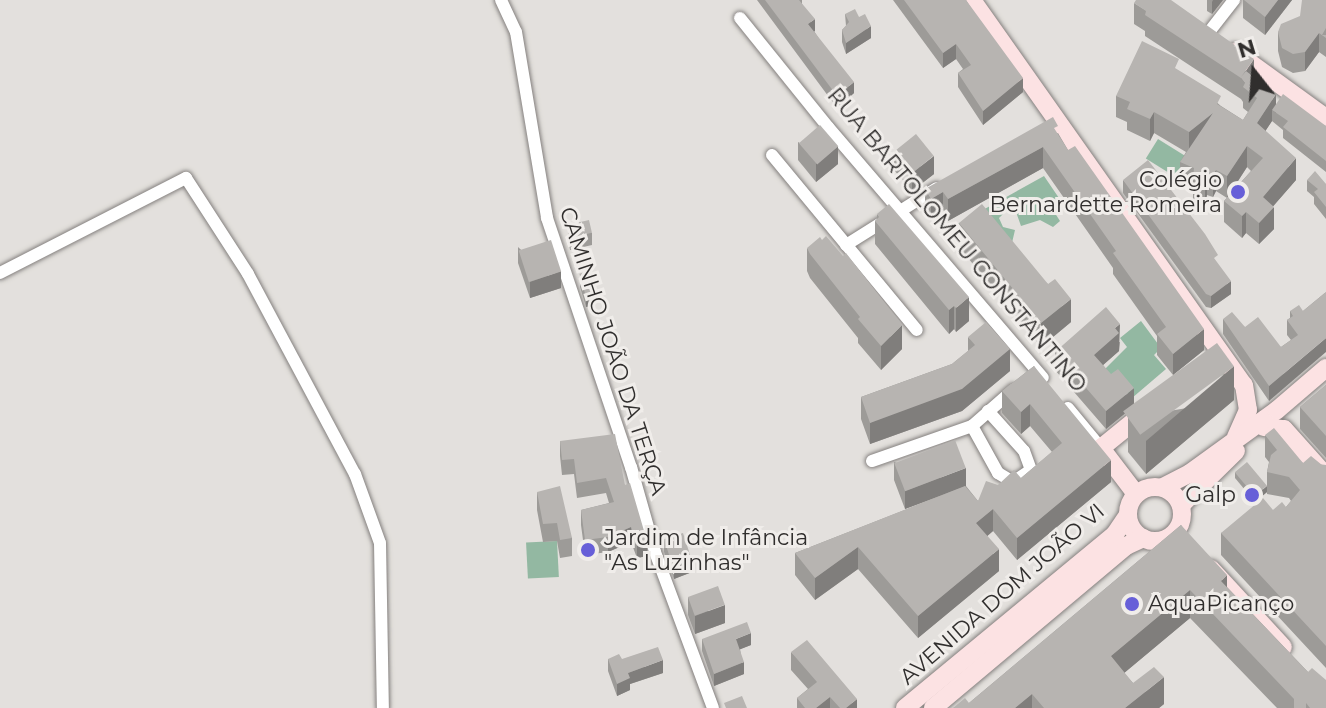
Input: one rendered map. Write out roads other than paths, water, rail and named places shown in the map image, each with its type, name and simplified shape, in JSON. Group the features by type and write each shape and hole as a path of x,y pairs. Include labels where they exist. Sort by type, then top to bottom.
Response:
{"main road":[{"path":"972,0 1052,126 1214,356 1244,385 1248,410 1236,437"},
{"path":"1204,28 1326,118"},
{"path":"1188,544 1143,538 1133,530 1128,515 1136,494 1144,489 1163,487 1190,473 1277,410 1326,368"},
{"path":"1101,448 1155,404"},
{"path":"1181,505 1208,475 1264,427 1277,410"},
{"path":"1264,427 1284,429 1326,476"},
{"name":"RUA BARTOLOMEU CONSTANTINO","path":"1101,448 1136,494"},
{"path":"1163,487 1177,497 1181,505 1181,523 1188,544 1294,659"},
{"name":"AVENIDA DOM JOÃO VI","path":"905,708 1115,534 1128,515"},
{"name":"AVENIDA DOM JOÃO VI","path":"933,708 1126,546 1143,538"}],"street":[{"name":"CAMINHO JOÃO DA TERÇA","path":"501,0 516,32 547,218 631,467 655,552 713,708"},
{"path":"1204,28 1234,0"},
{"name":"RUA BARTOLOMEU CONSTANTINO","path":"740,18 1101,448"},
{"path":"772,155 917,330"},
{"path":"0,273 186,178 248,274 355,474 380,543 383,708"},
{"path":"846,245 898,209 952,180"},
{"path":"872,461 972,426 1036,369"},
{"path":"972,426 998,473 1013,482 1031,470 1024,451 988,411"}],"place":[{"name":"Colégio Bernardette Romeira","path":"1238,192"},
{"name":"Galp","path":"1252,495"},
{"name":"Jardim de Infância \"As Luzinhas\"","path":"588,550"},
{"name":"AquaPicanço","path":"1132,604"}]}
